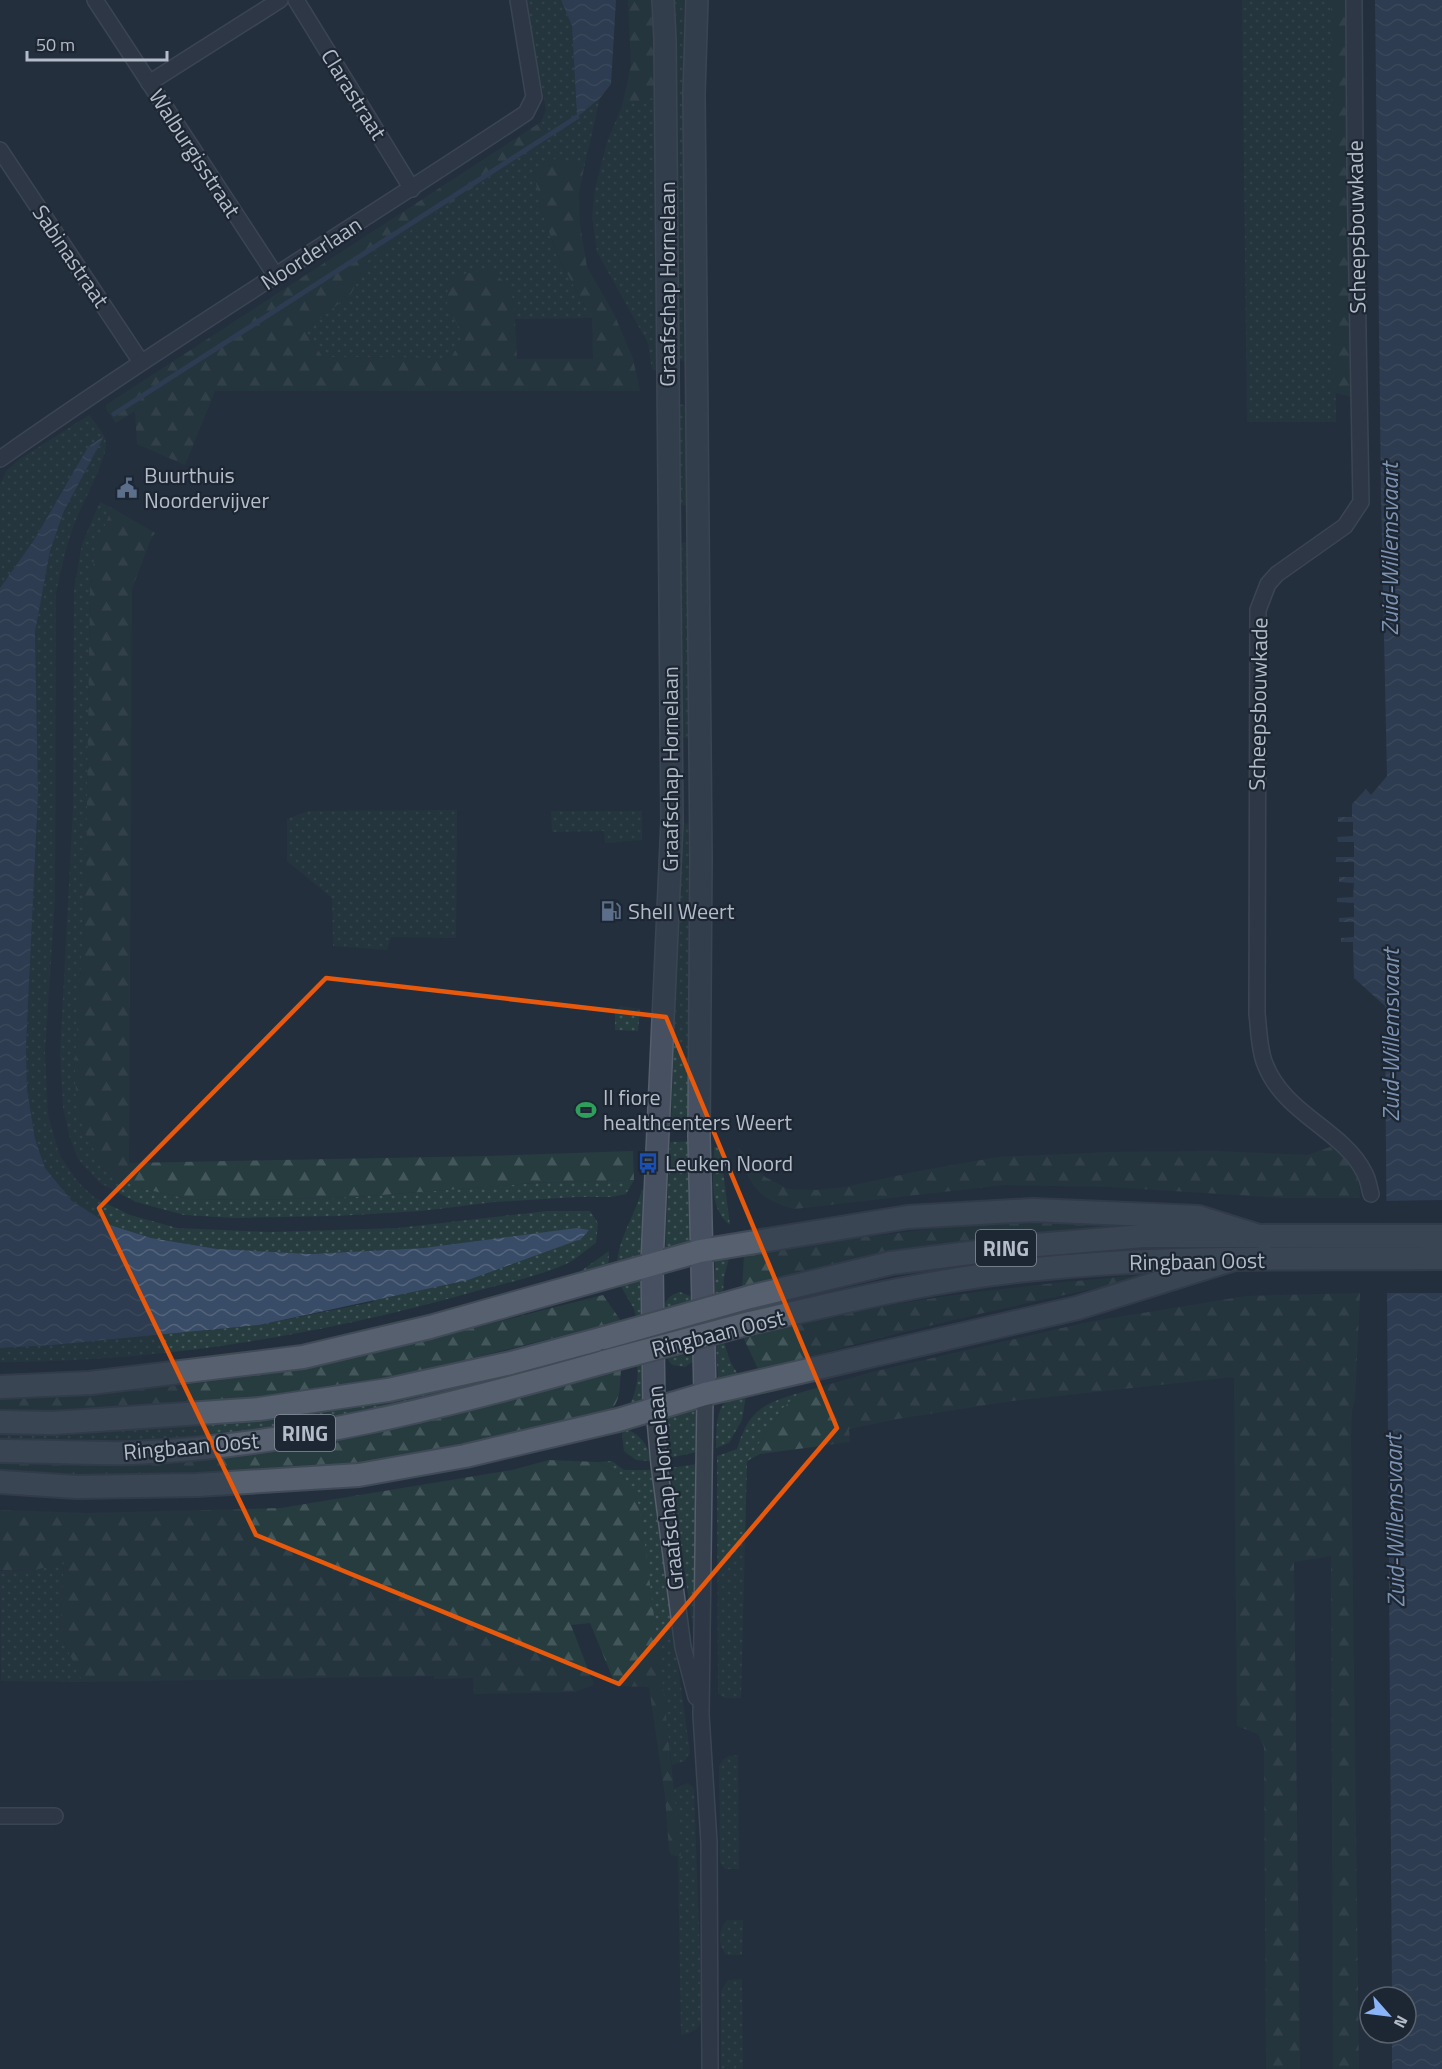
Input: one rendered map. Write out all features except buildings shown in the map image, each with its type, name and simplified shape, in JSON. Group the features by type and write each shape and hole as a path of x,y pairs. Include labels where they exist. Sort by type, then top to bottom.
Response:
{"main road":[{"path":"0,1387 90,1383 303,1357 430,1327 700,1251 908,1217 1033,1210 1198,1217 1265,1249"},
{"name":"Ringbaan Oost","path":"0,1422 53,1423 259,1409 388,1390 511,1363 750,1297 891,1263 1025,1246 1143,1236 1265,1249 1442,1258"},
{"name":"Ringbaan Oost","path":"0,1451 132,1453 251,1442 379,1420 512,1388 750,1323 896,1290 1025,1270 1149,1261 1234,1259 1265,1249 1442,1236"},
{"path":"0,1482 77,1487 197,1485 359,1475 465,1456 618,1420 705,1394 1077,1308 1234,1259"}],"street":[{"name":"Walburgisstraat","path":"95,0 276,276"},
{"path":"149,83 280,0"},
{"name":"Clarastraat","path":"296,0 412,189"},
{"name":"Noorderlaan","path":"0,459 141,362 412,189 526,113 534,97 518,0"},
{"name":"Graafschap Hornelaan","path":"663,0 672,822 652,1263 654,1409 660,1475 683,1647 701,1714"},
{"name":"Graafschap Hornelaan","path":"697,0 694,106 701,859 699,1136 705,1394 701,1714 709,1842 710,2069"},
{"name":"Scheepsbouwkade","path":"1354,0 1361,502 1345,526 1277,574 1268,584 1258,610 1257,1014 1264,1063 1280,1091 1348,1150 1365,1172 1371,1194"},
{"name":"Sabinastraat","path":"0,150 141,362"},
{"path":"0,1816 55,1816"}],"highlighted area":[{"path":"326,978 666,1017 837,1428 619,1684 256,1535 99,1208"}],"green space":[{"path":"525,0 561,0 572,26 577,116 600,98 584,168 557,158 534,173 541,210 559,260 592,318 515,319 511,288 447,309 464,334 451,358 323,357 304,331 351,294 369,259 551,134 541,122 546,110"},
{"path":"628,0 656,0 659,96 622,106 631,65"},
{"path":"673,0 686,0 689,361 676,360"},
{"path":"1242,0 1331,0 1336,422 1247,422"},
{"path":"1331,0 1348,0 1351,397 1334,392"},
{"path":"659,96 658,370 652,370 648,343 597,252 592,216 595,189 607,142 622,106"},
{"path":"541,122 551,134 369,259 351,294 304,331 323,357 451,358 464,334 447,309 448,276 491,270 511,288 517,359 593,359 592,318 559,259 541,210 534,173 557,158 584,168 579,193 580,225 587,267 614,314 633,359 640,391 215,391 185,465 137,444 135,411 116,423 106,409 106,405"},
{"path":"682,404 687,406 688,504 684,506 680,504 678,407"},
{"path":"89,415 104,436 105,450 72,531 56,594 55,899 45,1051 48,1114 59,1154 78,1182 95,1198 130,1215 177,1228 270,1232 398,1228 547,1211 590,1211 598,1223 596,1243 577,1258 533,1276 409,1309 294,1334 177,1352 59,1361 0,1362 0,1348 259,1325 373,1302 424,1248 311,1254 217,1249 151,1238 110,1225 72,1201 45,1168 35,1139 27,1089 26,1047 38,795 35,632 50,551 64,511 103,437 63,489 34,540 0,588 0,485 6,471 20,459"},
{"path":"100,502 112,508 96,548 90,584 86,883 75,1062 76,1099 140,1188 189,1199 257,1200 356,1197 535,1183 634,1180 626,1194 611,1197 495,1202 421,1211 336,1216 235,1218 184,1215 136,1202 100,1183 78,1159 69,1135 63,1107 60,1054 73,809 74,590 82,544"},
{"path":"112,508 155,533 132,589 129,1163 633,1151 634,1180 535,1183 356,1197 257,1200 189,1199 140,1188 119,1179 99,1159 84,1132 76,1099 75,1062 86,883 90,584 96,548"},
{"path":"684,542 690,545 690,738 682,738 680,735 678,546"},
{"path":"457,810 456,938 391,937 387,950 333,946 332,898 287,861 287,819 308,811"},
{"path":"551,811 642,811 642,840 605,843 604,831 552,832"},
{"path":"693,823 695,1129 671,1128 681,824"},
{"path":"620,1006 640,1009 638,1031 615,1030 615,1011"},
{"path":"696,1141 696,1246 665,1256 670,1142"},
{"path":"1336,1145 1354,1169 1360,1198 1284,1198 1110,1187 1004,1185 794,1209 771,1200 756,1188 750,1180 738,1147 765,1177 788,1189 816,1190 845,1187 998,1157 1110,1152 1217,1151 1307,1155"},
{"path":"714,1147 720,1147 730,1225 723,1218 715,1199 713,1189"},
{"path":"642,1189 649,1196 643,1249 636,1260 617,1270 623,1239"},
{"path":"1059,1220 1157,1222 742,1291 744,1255 848,1239 972,1224"},
{"path":"609,1251 608,1274 557,1288"},
{"path":"731,1251 724,1277 723,1294 715,1296 715,1259"},
{"path":"1173,1272 964,1317 759,1371 743,1337 849,1312 903,1303 1011,1288"},
{"path":"638,1278 643,1283 646,1314 636,1317 619,1283"},
{"path":"680,1292 690,1296 695,1302 664,1310 669,1298"},
{"path":"1360,1293 1351,1437 1359,2069 1333,2069 1331,1556 1294,1562 1300,2069 1266,2069 1264,1747 1258,1734 1237,1726 1234,1377 1012,1401 897,1419 849,1429 850,1442 760,1454 747,1461 783,1408 799,1393 872,1372 1088,1322 1246,1296"},
{"path":"603,1295 621,1321 397,1377 248,1404 0,1414 0,1395 122,1390 244,1377 379,1351"},
{"path":"724,1342 730,1361 739,1376 721,1380 718,1377 716,1345"},
{"path":"697,1349 694,1361 685,1367 672,1365 666,1357"},
{"path":"589,1352 590,1356 483,1386 375,1411 282,1427 141,1440 0,1441 0,1431 136,1430 260,1420 387,1401"},
{"path":"646,1363 644,1402 628,1408 636,1388 637,1366"},
{"path":"621,1370 617,1401 604,1417 465,1450 342,1468 224,1479 0,1477 0,1460 194,1451 552,1386"},
{"path":"799,1393 783,1408 747,1461 741,1698 724,1698 718,1693 717,1456 737,1449 747,1425 759,1410 775,1401"},
{"path":"746,1396 742,1420 729,1443 716,1448 719,1413 722,1407 731,1399"},
{"path":"697,1403 697,1452 669,1458 667,1411"},
{"path":"623,1428 642,1440 648,1449 651,1461 636,1460 624,1451"},
{"path":"549,1460 598,1462 620,1474 633,1487 644,1537 681,1857 671,1855 669,1850 665,1796 649,1687 616,1686 590,1623 571,1625 594,1685 574,1692 474,1694 473,1678 434,1679 434,1676 83,1682 60,1634 64,1562 32,1571 0,1570 0,1510 87,1513 281,1508 512,1470"},
{"path":"612,1461 624,1470 651,1470 690,1753 685,1761 672,1765 639,1506 629,1483 614,1470 598,1462"},
{"path":"697,1464 699,1672 670,1468"},
{"path":"64,1562 60,1634 83,1682 1,1681 0,1571 32,1571"},
{"path":"738,1755 739,1869 725,1869 720,1862 719,1767 726,1758"},
{"path":"688,1783 694,1788 702,2018 695,2030 681,2035 678,1860 674,1789"},
{"path":"727,1920 743,1920 742,1955 727,1955 720,1943 720,1933"},
{"path":"742,1979 743,2069 721,2069 721,1991 728,1980"}],"water":[{"path":"561,0 616,0 611,84 600,98 577,117 572,26"},
{"name":"Zuid-Willemsvaart","path":"1375,0 1442,0 1442,2069 1392,2069 1392,2045 1418,2045 1418,1985 1392,1985 1385,1006 1354,978 1353,942 1341,942 1341,938 1354,937 1354,922 1339,922 1339,918 1354,917 1354,903 1337,902 1337,898 1353,897 1354,883 1339,882 1339,877 1354,877 1354,862 1336,862 1336,857 1354,857 1354,842 1338,842 1337,837 1353,836 1353,822 1338,822 1338,817 1352,817 1352,804 1366,789 1371,795 1387,776"},
{"path":"104,436 64,511 50,551 35,632 38,795 26,1047 27,1089 35,1139 45,1168 72,1201 110,1225 151,1238 217,1249 311,1254 424,1248 577,1228 589,1230 581,1239 468,1280 259,1325 0,1348 0,588 34,540 88,447"}],"pier":[{"path":"1442,1200 1442,1293 1386,1293 1383,1201"}],"waterway":[{"path":"114,414 577,117"}],"place":[{"name":"Buurthuis Noordervijver","path":"127,488"},
{"name":"Shell Weert","path":"611,911"},
{"name":"Il fiore healthcenters Weert","path":"586,1110"},
{"name":"Leuken Noord","path":"648,1163"}]}
